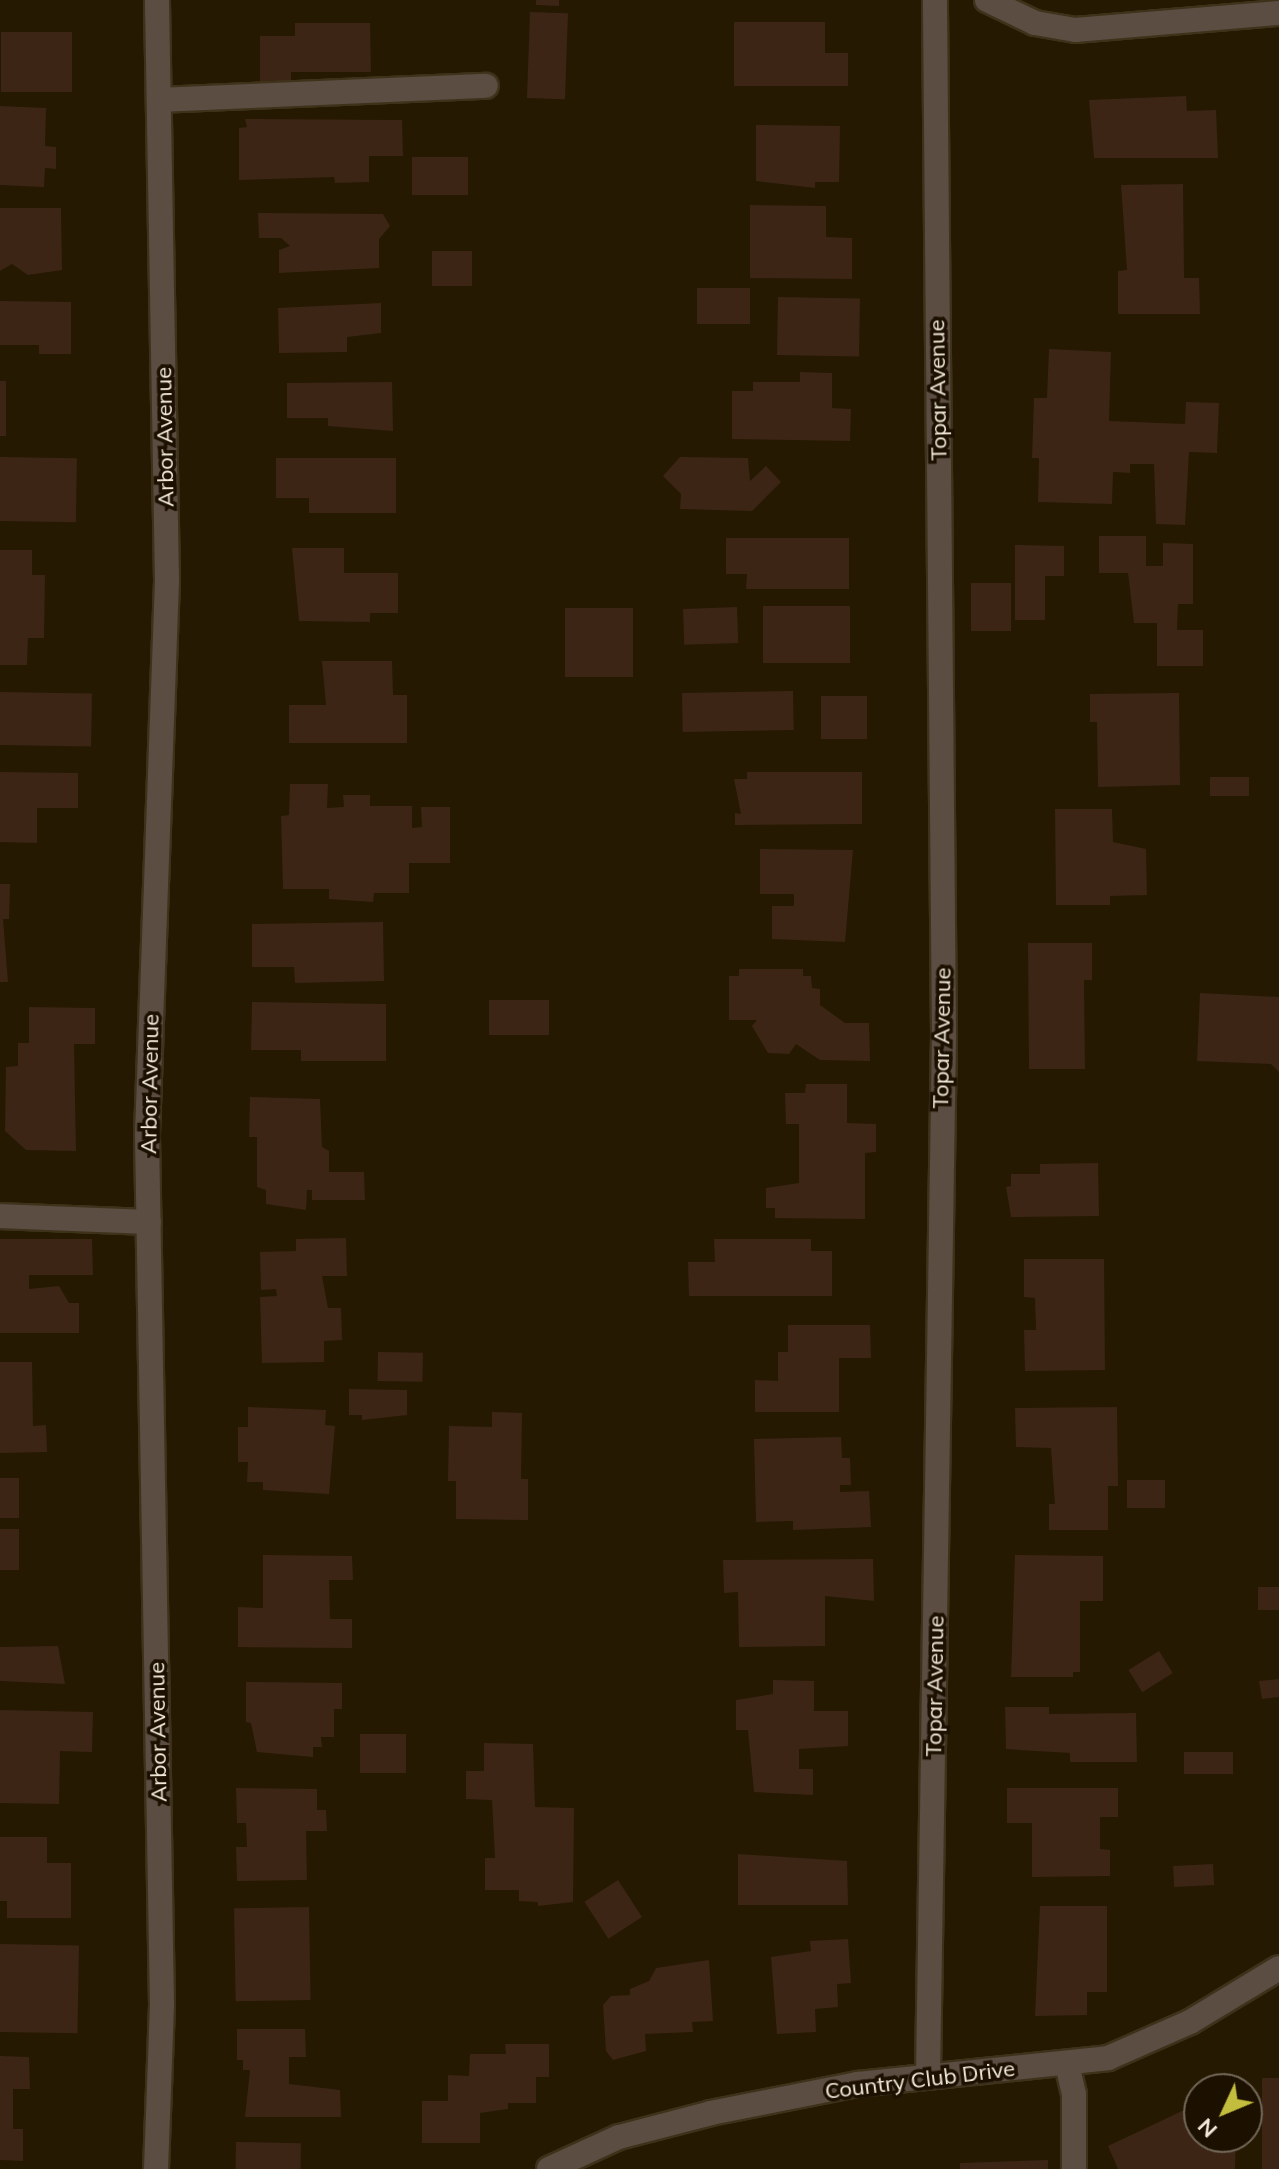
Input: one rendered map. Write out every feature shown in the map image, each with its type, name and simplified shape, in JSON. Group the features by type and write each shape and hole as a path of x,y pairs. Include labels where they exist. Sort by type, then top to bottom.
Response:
{"street":[{"name":"Arbor Avenue","path":"156,2169 162,2004 147,1134 167,581 157,0"},
{"name":"Topar Avenue","path":"928,2076 944,1037 935,0"},
{"path":"987,0 1035,23 1075,30 1279,13"},
{"path":"159,100 486,86"},
{"path":"0,1216 149,1222"},
{"name":"Country Club Drive","path":"549,2169 658,2125 858,2084 1108,2058 1161,2037 1279,1968"},
{"path":"1067,2064 1074,2094 1074,2169"}],"building":[{"path":"536,0 559,0 559,6 536,5"},
{"path":"530,12 568,13 565,99 527,98"},
{"path":"734,22 825,22 825,53 848,53 848,86 734,86"},
{"path":"295,23 370,23 371,72 291,72 291,83 260,83 260,36 295,36"},
{"path":"1,32 72,32 72,92 1,92"},
{"path":"1186,96 1187,111 1216,110 1218,158 1094,158 1089,100"},
{"path":"0,106 46,108 45,146 56,147 56,169 45,168 44,187 0,185"},
{"path":"245,119 402,120 403,156 369,156 369,182 335,183 334,177 239,180 239,128 247,127"},
{"path":"756,125 840,126 839,182 815,182 815,188 756,181"},
{"path":"412,157 468,157 468,195 412,195"},
{"path":"1183,184 1184,278 1199,278 1200,314 1118,314 1118,271 1127,270 1121,185"},
{"path":"750,205 826,206 826,237 852,238 852,279 750,278"},
{"path":"0,208 61,208 62,270 28,275 12,264 0,271"},
{"path":"258,213 383,214 390,226 379,239 379,268 279,273 279,250 290,246 281,238 259,238"},
{"path":"432,251 472,251 472,286 432,286"},
{"path":"697,288 750,288 750,324 697,324"},
{"path":"778,297 860,298 859,356 777,355"},
{"path":"0,301 71,302 71,354 39,354 39,345 0,345"},
{"path":"381,303 381,333 347,337 347,352 279,353 278,308"},
{"path":"1049,349 1111,352 1109,421 1185,424 1186,402 1219,403 1217,453 1189,452 1185,525 1156,524 1154,464 1130,464 1130,473 1113,472 1112,504 1038,502 1039,458 1032,458 1034,398 1047,398"},
{"path":"800,372 832,373 832,408 851,409 850,441 732,439 732,391 753,391 753,382 800,382"},
{"path":"0,381 6,381 6,436 0,436"},
{"path":"392,382 393,431 328,426 328,418 287,418 287,383"},
{"path":"0,457 77,458 76,522 0,521"},
{"path":"680,457 748,458 750,481 766,466 781,482 752,511 680,509 681,494 663,476"},
{"path":"276,458 396,458 396,513 309,513 309,498 276,498"},
{"path":"1099,536 1146,536 1146,566 1163,566 1163,543 1193,544 1193,604 1178,604 1177,630 1203,630 1203,666 1157,666 1157,623 1134,623 1128,573 1099,573"},
{"path":"726,538 849,538 849,589 746,589 747,574 726,574"},
{"path":"1015,545 1064,546 1064,576 1045,576 1045,620 1015,620"},
{"path":"292,548 344,548 344,573 398,573 398,613 370,613 370,622 299,621"},
{"path":"0,550 32,550 32,575 45,575 44,638 28,638 27,665 0,665"},
{"path":"971,583 1011,583 1011,631 971,631"},
{"path":"763,606 850,606 850,663 763,663"},
{"path":"737,607 738,643 684,645 683,609"},
{"path":"565,608 633,608 633,677 565,677"},
{"path":"322,661 392,661 393,695 407,695 407,743 289,743 289,705 326,705"},
{"path":"793,691 794,730 683,732 682,693"},
{"path":"0,692 92,694 91,747 0,745"},
{"path":"1179,693 1180,785 1098,787 1097,722 1090,722 1090,694"},
{"path":"821,696 867,696 867,739 821,739"},
{"path":"0,772 78,773 78,808 37,808 37,843 0,842"},
{"path":"747,772 862,772 862,824 735,825 735,813 741,814 734,779 747,779"},
{"path":"1210,777 1249,777 1249,796 1210,796"},
{"path":"290,784 328,784 327,808 344,807 343,795 370,795 370,806 412,806 412,828 422,827 421,807 450,807 450,863 409,863 409,893 374,893 373,902 329,899 329,889 283,889 281,816 289,815"},
{"path":"1055,809 1112,809 1113,842 1146,849 1147,895 1110,896 1110,905 1056,905"},
{"path":"760,849 853,850 845,942 772,939 772,906 794,906 794,894 760,894"},
{"path":"0,884 10,884 9,919 3,919 8,982 0,982"},
{"path":"383,922 384,981 295,983 294,967 252,967 252,924"},
{"path":"1028,943 1092,943 1092,980 1084,980 1085,1069 1029,1069"},
{"path":"739,969 803,969 803,976 811,976 812,988 820,989 820,1005 845,1023 869,1023 870,1061 820,1060 796,1044 789,1054 768,1053 752,1026 757,1020 729,1020 729,976 739,976"},
{"path":"1200,993 1279,997 1279,1072 1271,1064 1197,1061"},
{"path":"489,1000 549,1000 549,1035 489,1035"},
{"path":"252,1002 386,1004 386,1061 301,1061 301,1050 251,1050"},
{"path":"29,1007 95,1008 95,1044 74,1044 76,1151 26,1150 5,1131 6,1067 18,1066 18,1043 29,1043"},
{"path":"806,1084 847,1084 847,1123 876,1124 876,1152 865,1153 865,1219 775,1218 775,1208 766,1208 766,1188 799,1183 799,1124 786,1124 785,1093 805,1093"},
{"path":"250,1097 320,1099 322,1147 329,1151 329,1172 364,1172 365,1200 312,1200 312,1190 307,1190 306,1210 266,1204 266,1190 257,1187 257,1137 249,1137"},
{"path":"1098,1163 1099,1216 1011,1217 1006,1187 1011,1186 1011,1174 1040,1174 1040,1164"},
{"path":"346,1238 347,1276 322,1276 328,1308 341,1308 342,1340 324,1341 324,1362 262,1363 260,1297 277,1296 276,1289 261,1290 260,1252 296,1251 296,1239"},
{"path":"0,1239 92,1239 93,1275 29,1275 29,1289 59,1286 69,1303 79,1303 79,1333 0,1333"},
{"path":"714,1239 811,1239 811,1251 832,1251 832,1296 689,1296 688,1262 715,1262"},
{"path":"1024,1259 1104,1259 1105,1370 1025,1371 1024,1330 1036,1330 1035,1298 1024,1297"},
{"path":"788,1325 870,1325 871,1358 839,1358 839,1412 755,1412 755,1380 778,1381 778,1352 788,1352"},
{"path":"378,1352 423,1353 422,1382 377,1381"},
{"path":"0,1362 32,1362 33,1426 46,1425 47,1452 0,1453"},
{"path":"349,1389 407,1390 407,1415 362,1420 362,1415 349,1415"},
{"path":"248,1407 326,1410 325,1425 335,1426 329,1494 263,1490 263,1482 247,1482 248,1462 238,1462 238,1427 248,1427"},
{"path":"1117,1407 1118,1486 1108,1486 1108,1530 1049,1530 1049,1504 1055,1504 1051,1448 1016,1447 1015,1408"},
{"path":"492,1412 522,1413 521,1479 528,1479 528,1520 456,1519 456,1481 448,1481 449,1426 492,1427"},
{"path":"841,1437 842,1458 850,1458 851,1485 840,1485 840,1492 869,1491 871,1527 793,1530 793,1521 756,1522 754,1439"},
{"path":"0,1478 19,1478 19,1518 0,1518"},
{"path":"1127,1480 1165,1480 1165,1508 1127,1508"},
{"path":"0,1529 19,1529 19,1570 0,1570"},
{"path":"263,1555 352,1556 353,1580 329,1580 330,1619 352,1619 352,1648 238,1647 238,1607 263,1608"},
{"path":"1015,1555 1103,1556 1103,1601 1080,1601 1080,1672 1073,1672 1073,1677 1011,1677"},
{"path":"873,1559 874,1601 825,1596 825,1646 739,1647 738,1592 724,1593 723,1560"},
{"path":"1258,1587 1279,1587 1279,1610 1258,1610"},
{"path":"58,1646 65,1684 0,1681 0,1647"},
{"path":"1159,1651 1173,1673 1142,1692 1128,1670"},
{"path":"1279,1679 1279,1697 1262,1699 1259,1681"},
{"path":"773,1680 814,1681 814,1711 848,1711 848,1746 799,1749 799,1769 813,1769 813,1795 754,1792 748,1730 736,1730 736,1700 773,1694"},
{"path":"246,1682 342,1683 342,1709 334,1709 334,1737 321,1737 322,1747 313,1747 313,1757 257,1752 251,1723 246,1722"},
{"path":"1005,1707 1049,1707 1049,1714 1136,1713 1137,1762 1070,1762 1070,1753 1006,1749"},
{"path":"0,1710 93,1712 92,1752 60,1751 59,1804 0,1803"},
{"path":"360,1734 406,1734 406,1773 360,1773"},
{"path":"484,1743 533,1744 535,1807 574,1808 573,1902 538,1906 538,1902 519,1901 519,1890 485,1890 485,1858 495,1858 492,1800 466,1799 466,1771 484,1771"},
{"path":"1184,1752 1233,1752 1233,1774 1184,1774"},
{"path":"236,1788 317,1789 317,1810 326,1810 327,1831 306,1831 307,1880 237,1881 236,1847 247,1847 246,1823 237,1823"},
{"path":"1007,1788 1118,1788 1118,1817 1100,1817 1100,1849 1110,1850 1110,1876 1032,1877 1032,1823 1007,1823"},
{"path":"0,1837 47,1837 47,1863 71,1863 71,1918 7,1918 7,1901 0,1901"},
{"path":"738,1854 847,1861 848,1905 738,1905"},
{"path":"1213,1864 1214,1885 1174,1887 1173,1866"},
{"path":"618,1880 642,1917 608,1939 584,1902"},
{"path":"1040,1906 1107,1906 1107,1992 1087,1992 1087,2015 1035,2016"},
{"path":"309,1907 311,2000 236,2001 234,1908"},
{"path":"848,1939 851,1983 837,1984 838,2007 815,2009 816,2032 777,2034 771,1957 811,1951 810,1941"},
{"path":"0,1944 79,1945 77,2033 0,2032"},
{"path":"709,1960 713,2021 692,2022 693,2032 645,2034 646,2051 613,2060 606,2051 603,2005 611,1996 630,1995 630,1989 649,1981 656,1968"},
{"path":"237,2029 305,2029 306,2057 289,2057 289,2084 340,2090 341,2117 245,2117 250,2070 243,2070 243,2060 237,2060"},
{"path":"505,2044 549,2044 549,2077 536,2077 536,2103 508,2103 508,2109 480,2113 480,2143 422,2143 422,2101 448,2101 448,2075 469,2076 470,2054 506,2054"},
{"path":"0,2056 29,2057 30,2089 13,2089 13,2129 23,2129 23,2161 0,2160"},
{"path":"1263,2078 1279,2078 1279,2169 1262,2169"},
{"path":"1183,2111 1183,2153 1236,2153 1235,2169 1118,2169 1108,2146"},
{"path":"236,2142 301,2143 301,2169 236,2169"},
{"path":"1048,2160 1048,2169 960,2169 960,2163"}]}
